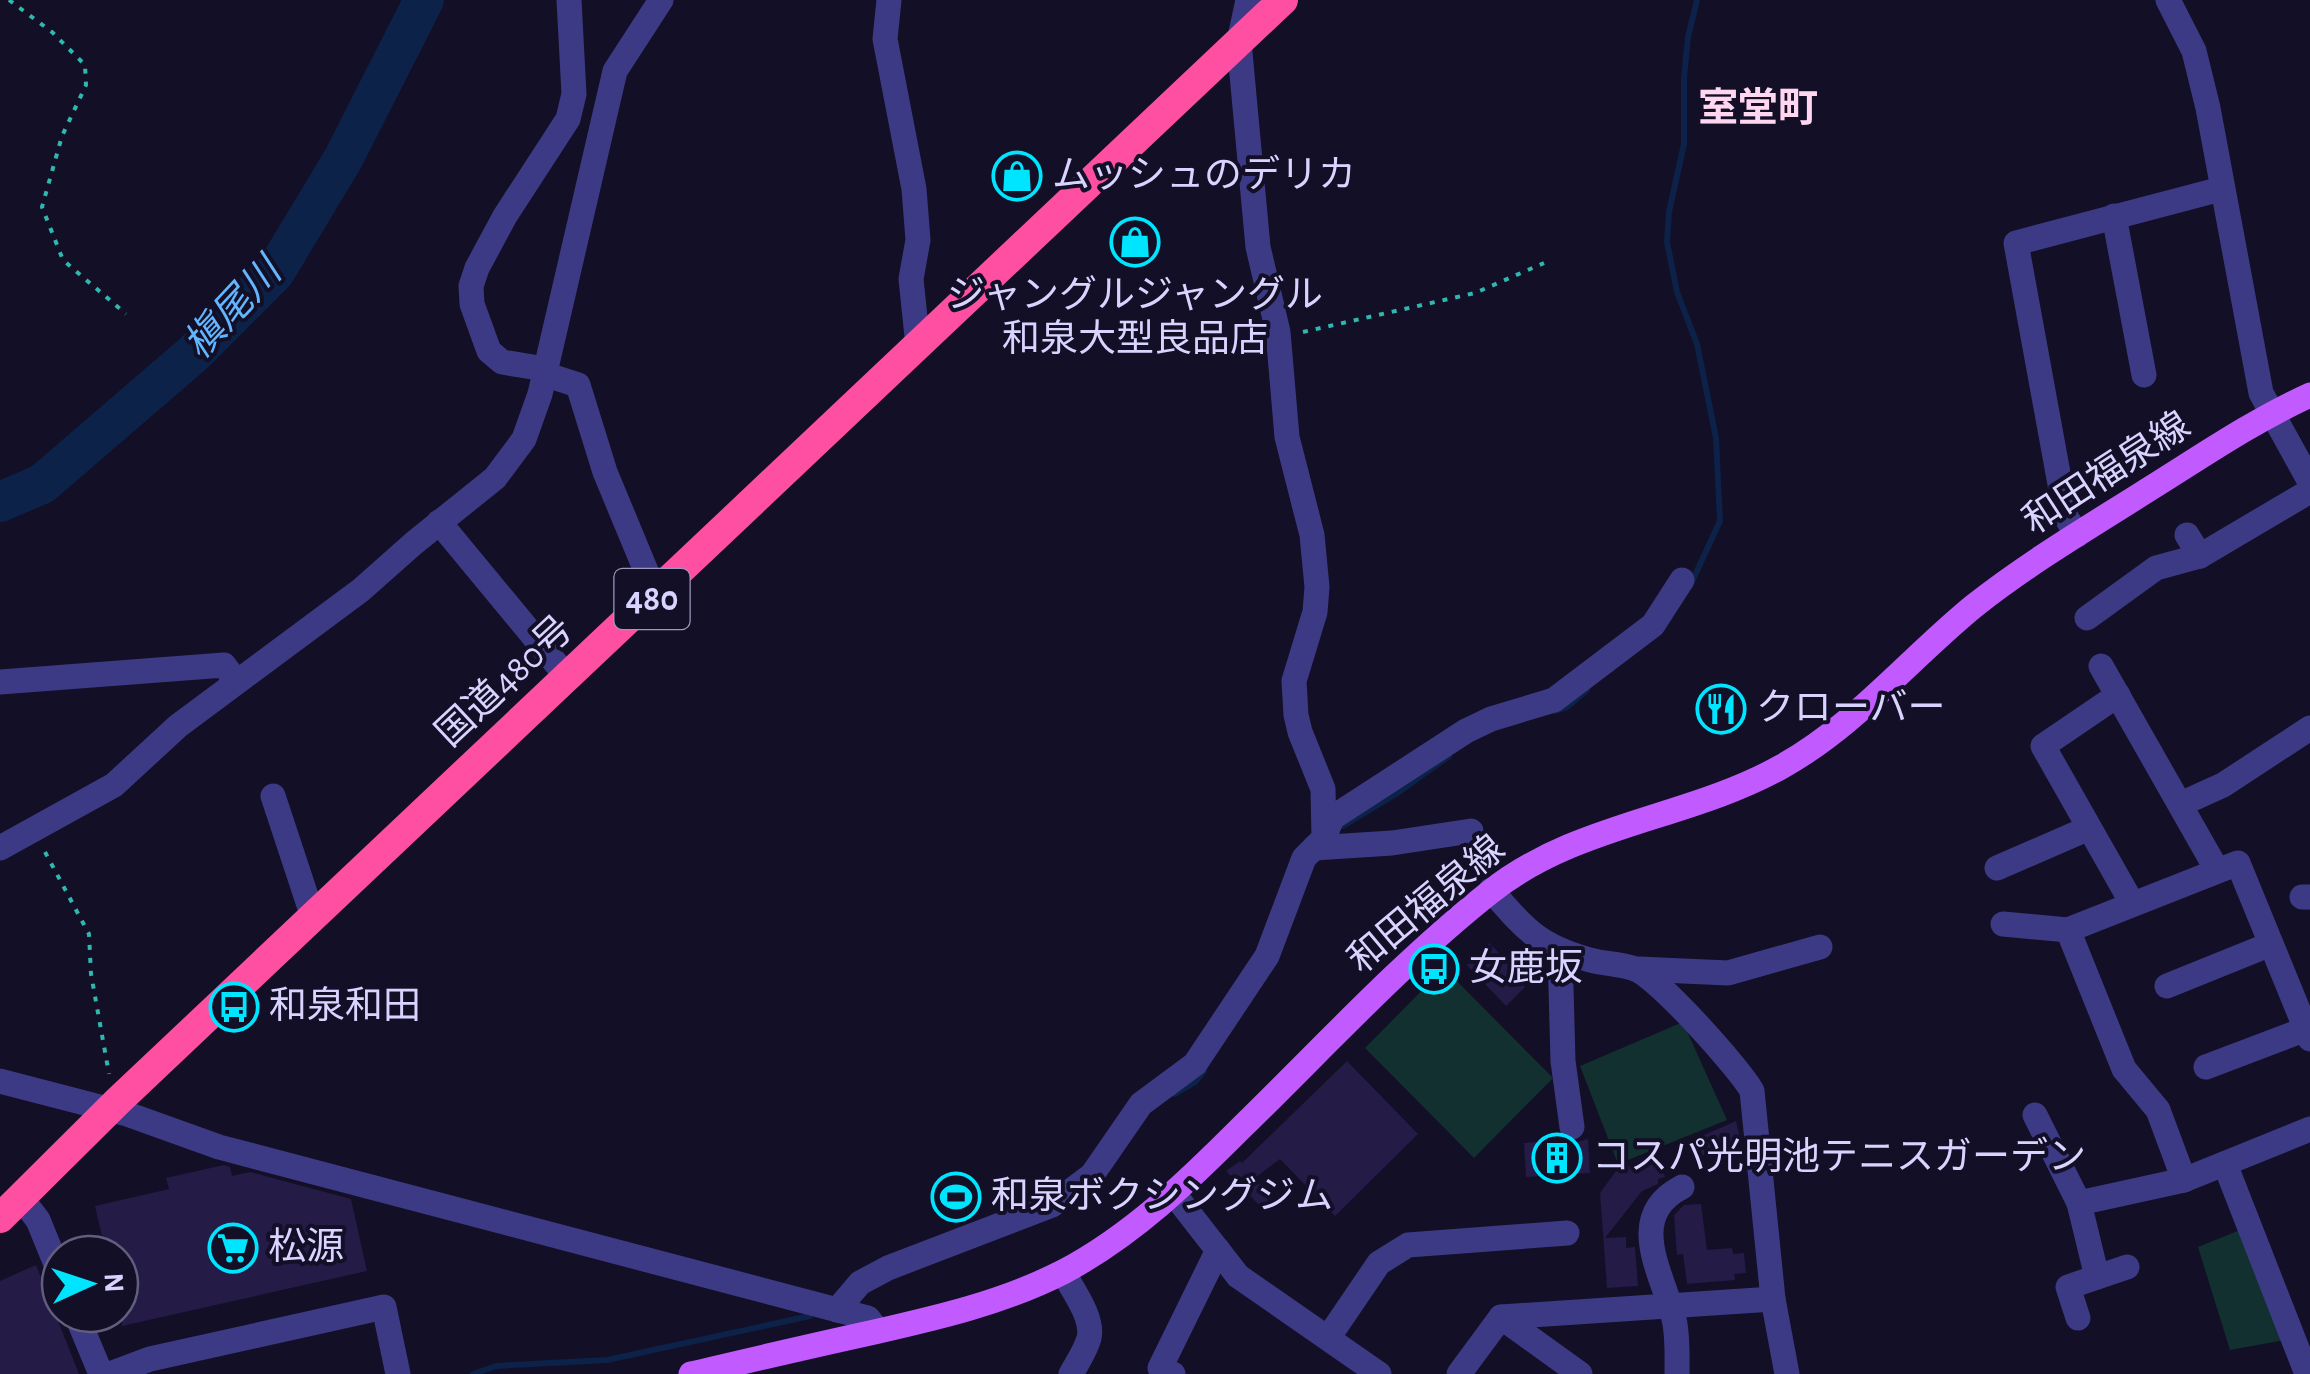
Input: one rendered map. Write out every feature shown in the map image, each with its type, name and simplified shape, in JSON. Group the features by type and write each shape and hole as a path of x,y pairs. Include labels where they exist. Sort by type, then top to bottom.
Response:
{"highway":[{"name":"国道480号","path":"10,1208 114,1105 1284,0"}],"main road":[{"name":"和田福泉線","path":"691,1374 950,1315 1063,1272 1122,1236 1174,1194 1417,956 1492,890 1526,866 1618,827 1721,795 1780,768 1829,736 1975,606 2077,535 2272,414 2310,395"}],"street":[{"path":"569,0 574,94 568,120 505,216 477,268 471,286 472,304 489,351 502,362 578,385 605,472 656,595"},
{"path":"0,848 114,785 178,726 362,590 494,478 524,439 544,372 615,71 661,0"},
{"path":"889,0 885,39 914,189 918,240 911,279 918,346"},
{"path":"1248,0 1239,42 1258,246 1278,338 1287,437 1312,534 1317,587 1314,612 1294,681 1300,732 1323,789 1319,843"},
{"path":"2168,0 2194,51 2208,108 2261,392 2310,482"},
{"path":"2077,535 2066,517 2016,243 2221,189"},
{"path":"2114,216 2145,321 2144,376"},
{"path":"2094,604 2193,545 2310,491"},
{"path":"439,522 568,678"},
{"path":"837,1310 860,1283 888,1268 1052,1205 1092,1176 1142,1104 1195,1064 1267,956 1304,858 1319,843 1332,818 1466,731 1491,719 1554,700 1652,625 1682,580"},
{"path":"0,682 224,665 236,681"},
{"path":"2101,666 2217,870"},
{"path":"2118,695 2043,746 2132,903"},
{"path":"2180,804 2223,785 2310,728"},
{"path":"274,796 314,917"},
{"path":"1997,868 2089,828"},
{"path":"1319,843 1392,842 1471,831"},
{"path":"2003,924 2068,930 2238,863 2308,1034 2206,1068"},
{"path":"1492,890 1535,939 1560,952 1639,969 1728,973 1820,947"},
{"path":"2068,930 2124,1069 2158,1110 2184,1180"},
{"path":"2167,986 2271,944"},
{"path":"1560,952 1563,1060 1572,1127"},
{"path":"1639,969 1723,1050 1752,1091 1773,1299 1787,1374"},
{"path":"0,1081 114,1105 219,1147 868,1318 878,1331"},
{"path":"2079,1203 2184,1180 2310,1129"},
{"path":"2036,1133 2079,1203 2097,1277"},
{"path":"2225,1164 2306,1374"},
{"path":"1677,1374 1675,1322 1650,1245 1650,1230 1668,1194 1682,1187"},
{"path":"1174,1194 1238,1276 1328,1338 1348,1364 1379,1374"},
{"path":"10,1208 38,1220 44,1234"},
{"path":"1328,1338 1379,1262 1408,1245 1567,1232"},
{"path":"1174,1374 1160,1368 1218,1250"},
{"path":"2078,1318 2068,1287 2127,1267"},
{"path":"1063,1272 1088,1319 1089,1330 1089,1338 1071,1374"},
{"path":"1459,1374 1501,1317 1773,1299"},
{"path":"110,1374 150,1359 384,1307 398,1374"},
{"path":"1501,1317 1580,1374"},
{"path":"84,1334 101,1374"}],"path":[{"path":"9,0 52,32 85,65 86,85 62,136 42,206 63,260 126,314"},
{"path":"1278,338 1475,293 1544,262"},
{"path":"34,830 89,934 91,974 114,1105"}],"green space":[{"path":"1444,968 1553,1078 1474,1158 1365,1048"},
{"path":"1683,1022 1727,1120 1618,1164 1580,1066"},
{"path":"2240,1230 2285,1340 2230,1350 2198,1247"}],"building":[{"path":"1489,943 1515,969 1511,973 1525,987 1506,1006 1467,965"},
{"path":"1347,1061 1418,1134 1335,1216 1280,1159 1255,1178 1274,1201 1264,1210 1226,1171 1242,1163"},
{"path":"1736,1121 1740,1138 1702,1156 1695,1139"},
{"name":"コスパ光明池テニスガーデン","path":"1588,1139 1590,1173 1526,1177 1524,1143 1573,1143"},
{"path":"1657,1155 1665,1177 1642,1191 1605,1238 1626,1237 1626,1248 1635,1247 1638,1286 1607,1288 1600,1193 1616,1171"},
{"name":"松源","path":"224,1165 230,1167 232,1176 250,1172 351,1199 367,1271 140,1322 140,1234 101,1234 95,1206 169,1189 166,1178"},
{"path":"1701,1204 1707,1250 1732,1248 1733,1254 1744,1253 1746,1273 1734,1274 1735,1280 1687,1284 1683,1254 1677,1255 1674,1215 1684,1205"},
{"path":"36,1265 40,1275 40,1334 63,1334 79,1374 0,1374 0,1281"}],"waterway":[{"name":"槇尾川","path":"0,502 42,484 193,354 275,272 343,159 424,0"},
{"path":"1690,586 1720,521 1716,438 1697,344 1677,292 1667,242 1669,212 1684,144 1684,78 1697,0"},
{"path":"1556,711 1587,690"},
{"path":"1343,826 1449,756"},
{"path":"1175,1094 1195,1082 1204,1071"},
{"path":"473,1374 496,1366 607,1360 810,1316"}],"place":[{"name":"ムッシュのデリカ","path":"1017,176"},
{"name":"ジャングルジャングル 和泉大型良品店","path":"1135,242"},
{"name":"クローバー","path":"1721,709"},
{"name":"女鹿坂","path":"1434,969"},
{"name":"和泉和田","path":"234,1007"},
{"name":"コスパ光明池テニスガーデン","path":"1557,1158"},
{"name":"和泉ボクシングジム","path":"956,1197"},
{"name":"松源","path":"233,1248"}],"district":[{"name":"室堂町","path":"1758,109"}]}
